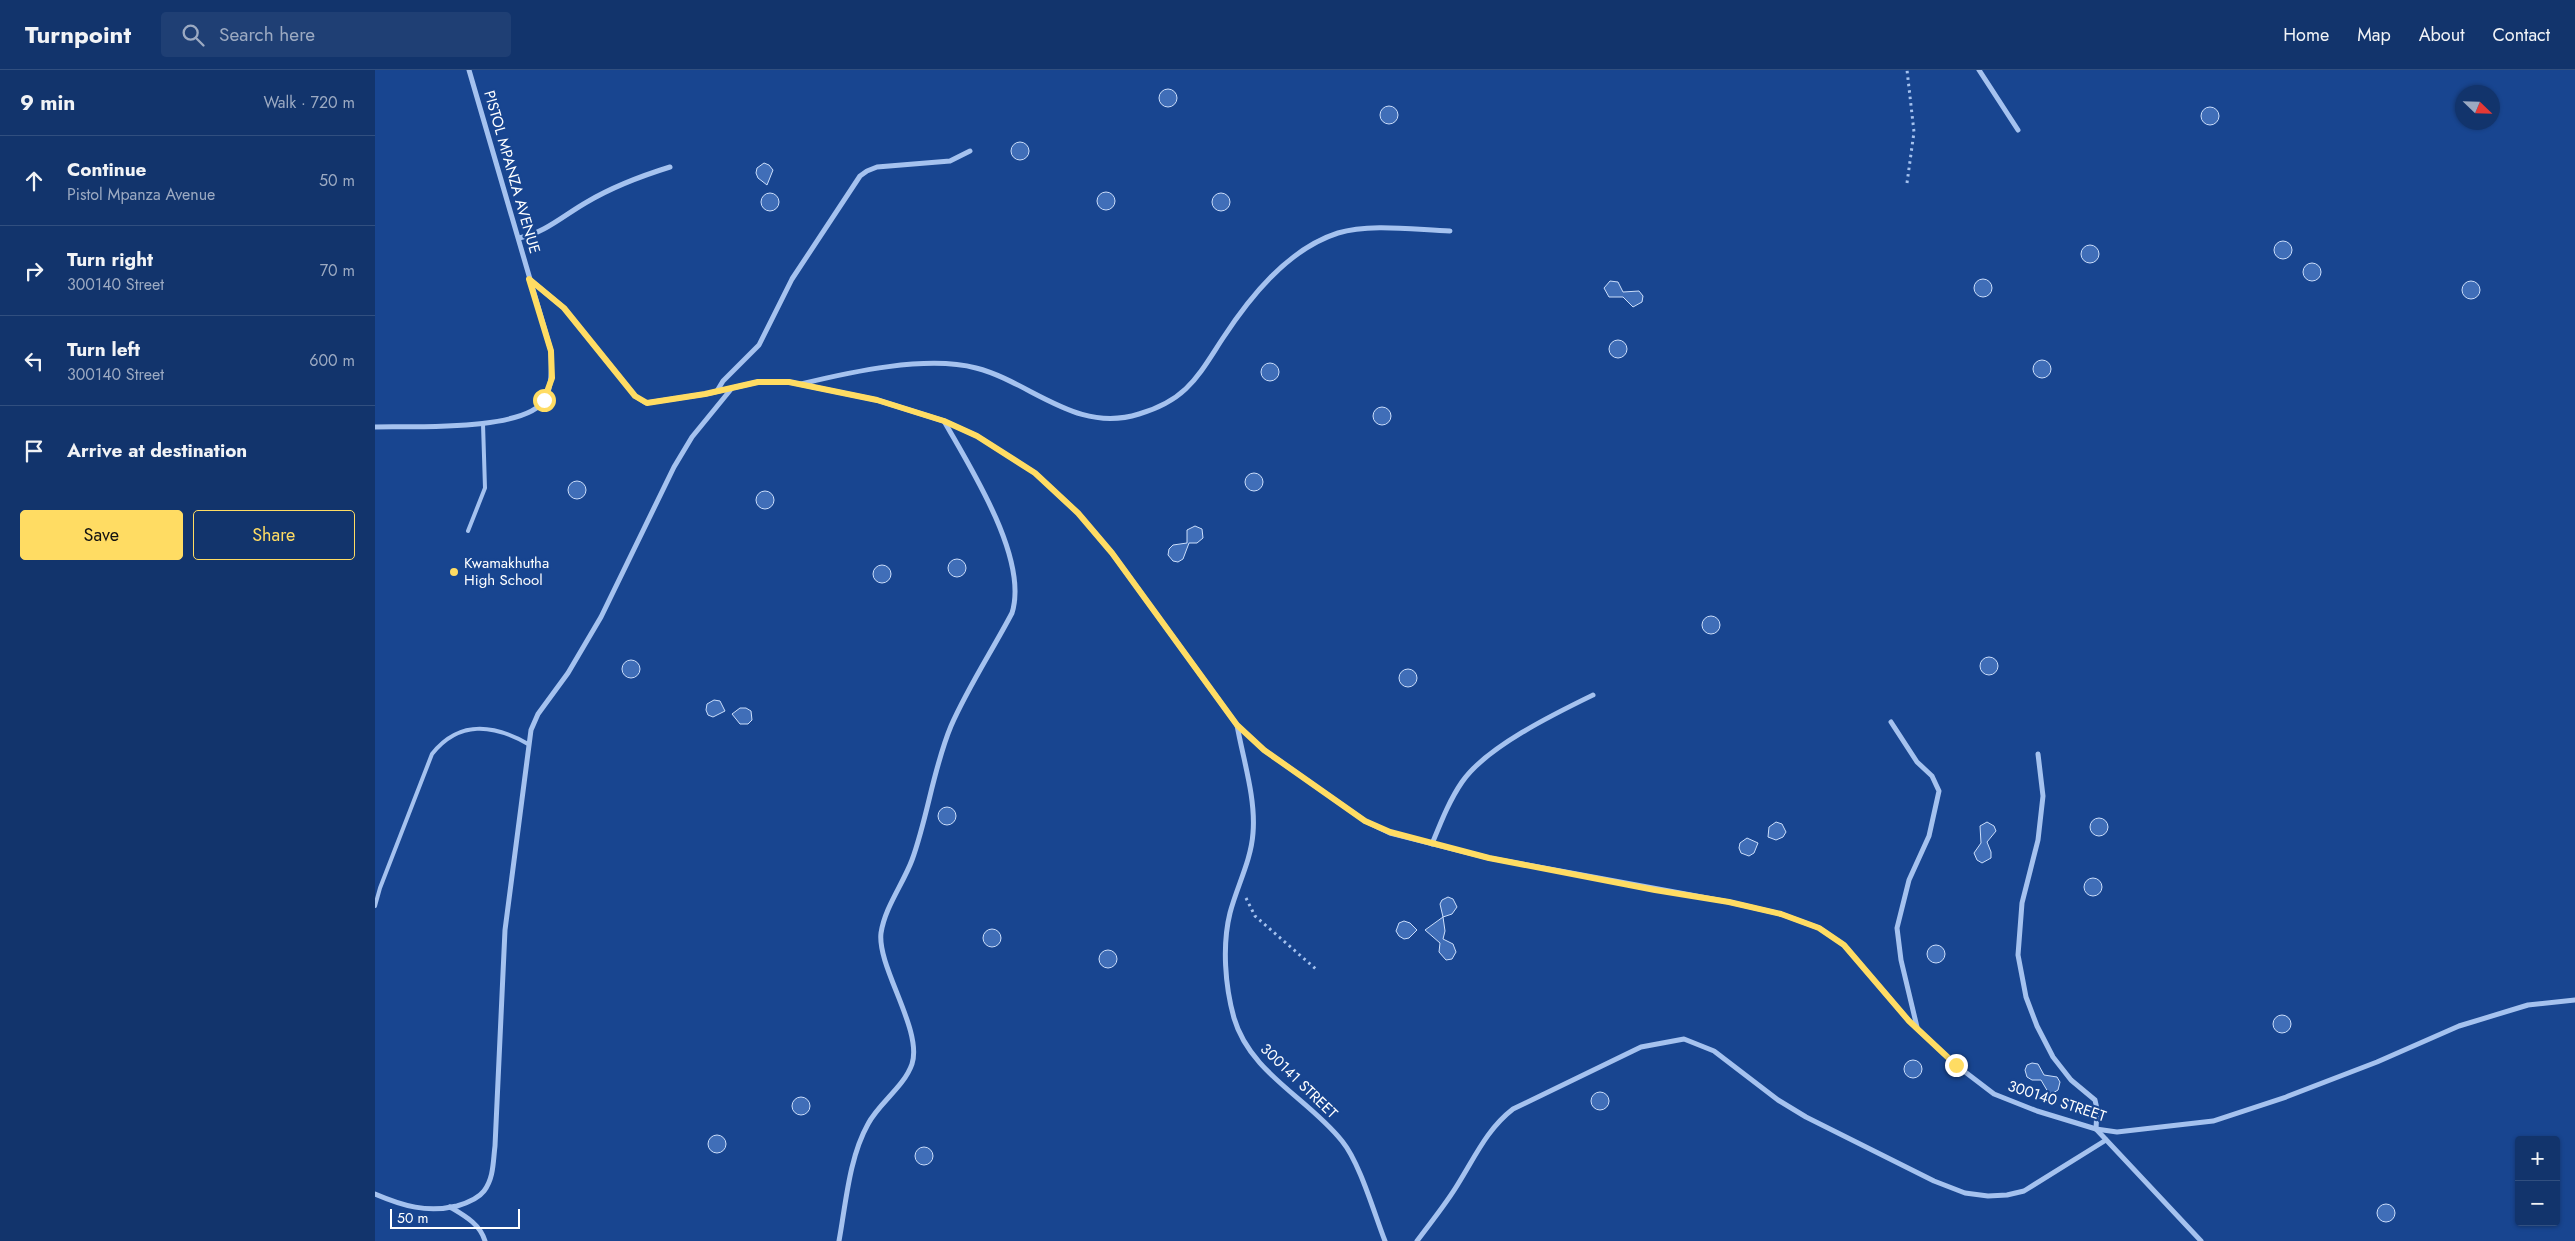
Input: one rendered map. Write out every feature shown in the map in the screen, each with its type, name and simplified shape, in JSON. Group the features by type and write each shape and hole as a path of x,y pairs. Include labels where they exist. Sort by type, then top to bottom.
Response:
{"street":[{"name":"PISTOL MPANZA AVENUE","path":"375,426 483,424 515,418 531,412 544,400 552,378 551,351 469,70"},
{"path":"1979,70 2018,130"},
{"path":"717,392 723,382 759,346 792,279 860,176 877,167 950,161 970,151"},
{"path":"519,238 543,230 587,202 625,182 670,166"},
{"path":"799,384 860,372 926,363 956,364 994,374 1044,400 1072,411 1116,419 1138,415 1163,406 1183,393 1203,372 1223,338 1250,300 1280,268 1315,243 1338,233 1363,229 1451,231"},
{"name":"300140 STREET","path":"529,279 564,308 635,396 647,403 717,392 758,382 799,384 877,400 944,421 977,436 1035,473 1078,513 1112,553 1237,725 1264,750 1365,821 1390,832 1499,860 1729,902 1781,914 1819,928 1844,945 1917,1028 1956,1065 1994,1094 2037,1110 2096,1129 2117,1132 2213,1121 2286,1097 2377,1062 2459,1026 2528,1005 2575,1000"},
{"path":"375,1194 421,1210 467,1203 484,1192 493,1169 505,930 528,744 538,714 568,673 601,617 674,468 692,437 732,388"},
{"path":"839,1241 859,1141 879,1107 904,1078 912,1064 914,1053 910,1035 881,949 881,934 885,920 913,858 936,766 951,726 1012,613 1017,599 1016,578 1006,545 987,497 944,421"},
{"path":"1433,844 1448,804 1464,780 1490,756 1520,734 1593,695"},
{"path":"1891,722 1907,750 1932,776 1939,791 1929,836 1909,880 1897,928 1901,960 1917,1028"},
{"name":"300141 STREET","path":"1237,725 1251,801 1253,833 1240,886 1230,913 1226,942 1227,975 1234,1018 1250,1054 1344,1142 1359,1173 1385,1241"},
{"path":"2038,754 2043,796 2038,840 2022,903 2018,955 2026,997 2037,1026 2053,1057 2071,1080 2095,1100 2097,1109 2096,1129 2201,1241"},
{"path":"1417,1241 1445,1205 1485,1137 1499,1120 1513,1109 1641,1048 1668,1040 1684,1039 1715,1051 1778,1100 1806,1117 1934,1181 1965,1192 1988,1196 2007,1195 2024,1191 2106,1140"},
{"path":"450,1207 474,1222 483,1234 485,1241"}],"lane":[{"path":"468,532 485,488 483,424"},
{"path":"375,906 380,888 432,754 443,742 456,734 481,728 510,734 528,744"}],"path":[{"path":"1907,70 1913,132 1907,183"},
{"path":"1240,886 1255,916 1317,970"}],"building":[{"path":"1168,89 1174,92 1177,98 1174,104 1168,107 1162,104 1159,98 1162,92"},
{"path":"1389,106 1395,109 1398,115 1395,121 1389,124 1383,121 1380,115 1383,109"},
{"path":"2210,107 2216,110 2219,116 2216,122 2210,125 2204,122 2201,116 2204,110"},
{"path":"1020,142 1026,145 1029,151 1026,157 1020,160 1014,157 1011,151 1014,145"},
{"path":"764,163 773,170 767,185 758,178 756,173 757,168"},
{"path":"1106,192 1112,195 1115,201 1112,207 1106,210 1100,207 1097,201 1100,195"},
{"path":"770,193 776,196 779,202 776,208 770,211 764,208 761,202 764,196"},
{"path":"1221,193 1227,196 1230,202 1227,208 1221,211 1215,208 1212,202 1215,196"},
{"path":"2283,241 2289,244 2292,250 2289,256 2283,259 2277,256 2274,250 2277,244"},
{"path":"2090,245 2096,248 2099,254 2096,260 2090,263 2084,260 2081,254 2084,248"},
{"path":"2312,263 2318,266 2321,272 2318,278 2312,281 2306,278 2303,272 2306,266"},
{"path":"1983,279 1989,282 1992,288 1989,294 1983,297 1977,294 1974,288 1977,282"},
{"path":"1610,281 1618,282 1623,292 1639,291 1643,296 1642,302 1633,307 1623,297 1609,297 1604,288"},
{"path":"2471,281 2477,284 2480,290 2477,296 2471,299 2465,296 2462,290 2465,284"},
{"path":"1618,340 1624,343 1627,349 1624,355 1618,358 1612,355 1609,349 1612,343"},
{"path":"2042,360 2048,363 2051,369 2048,375 2042,378 2036,375 2033,369 2036,363"},
{"path":"1270,363 1276,366 1279,372 1276,378 1270,381 1264,378 1261,372 1264,366"},
{"path":"1382,407 1388,410 1391,416 1388,422 1382,425 1376,422 1373,416 1376,410"},
{"path":"1254,473 1260,476 1263,482 1260,488 1254,491 1248,488 1245,482 1248,476"},
{"path":"577,481 583,484 586,490 583,496 577,499 571,496 568,490 571,484"},
{"path":"765,491 771,494 774,500 771,506 765,509 759,506 756,500 759,494"},
{"path":"1195,526 1202,529 1203,538 1197,543 1189,543 1183,559 1178,562 1173,561 1168,555 1169,549 1173,545 1187,543 1187,530"},
{"path":"957,559 963,562 966,568 963,574 957,577 951,574 948,568 951,562"},
{"path":"882,565 888,568 891,574 888,580 882,583 876,580 873,574 876,568"},
{"path":"1711,616 1717,619 1720,625 1717,631 1711,634 1705,631 1702,625 1705,619"},
{"path":"1989,657 1995,660 1998,666 1995,672 1989,675 1983,672 1980,666 1983,660"},
{"path":"631,660 637,663 640,669 637,675 631,678 625,675 622,669 625,663"},
{"path":"1408,669 1414,672 1417,678 1414,684 1408,687 1402,684 1399,678 1402,672"},
{"path":"714,700 720,701 725,711 713,717 708,715 706,710 707,704"},
{"path":"740,708 746,708 751,711 752,720 748,724 740,724 732,714"},
{"path":"947,807 953,810 956,816 953,822 947,825 941,822 938,816 941,810"},
{"path":"2099,818 2105,821 2108,827 2105,833 2099,836 2093,833 2090,827 2093,821"},
{"path":"1776,822 1782,824 1786,832 1783,837 1776,840 1768,837 1769,827"},
{"path":"1987,822 1994,826 1996,831 1987,842 1991,858 1982,863 1977,860 1974,853 1981,843 1980,826"},
{"path":"1747,838 1758,843 1754,853 1749,856 1741,853 1739,848 1740,843"},
{"path":"2093,878 2099,881 2102,887 2099,893 2093,896 2087,893 2084,887 2087,881"},
{"path":"1448,897 1453,899 1457,907 1452,914 1443,917 1440,904 1442,900"},
{"path":"1443,917 1445,931 1443,939 1453,944 1456,952 1452,959 1446,960 1439,952 1440,943 1425,930"},
{"path":"1404,921 1410,923 1417,930 1409,938 1404,939 1396,931 1399,923"},
{"path":"992,929 998,932 1001,938 998,944 992,947 986,944 983,938 986,932"},
{"path":"1936,945 1942,948 1945,954 1942,960 1936,963 1930,960 1927,954 1930,948"},
{"path":"1108,950 1114,953 1117,959 1114,965 1108,968 1102,965 1099,959 1102,953"},
{"path":"2282,1015 2288,1018 2291,1024 2288,1030 2282,1033 2276,1030 2273,1024 2276,1018"},
{"path":"1913,1060 1919,1063 1922,1069 1919,1075 1913,1078 1907,1075 1904,1069 1907,1063"},
{"path":"2032,1063 2038,1064 2044,1075 2057,1077 2060,1082 2058,1090 2053,1093 2048,1092 2041,1080 2032,1080 2027,1077 2025,1070 2027,1065"},
{"path":"1600,1092 1606,1095 1609,1101 1606,1107 1600,1110 1594,1107 1591,1101 1594,1095"},
{"path":"801,1097 807,1100 810,1106 807,1112 801,1115 795,1112 792,1106 795,1100"},
{"path":"717,1135 723,1138 726,1144 723,1150 717,1153 711,1150 708,1144 711,1138"},
{"path":"924,1147 930,1150 933,1156 930,1162 924,1165 918,1162 915,1156 918,1150"},
{"path":"2386,1204 2392,1207 2395,1213 2392,1219 2386,1222 2380,1219 2377,1213 2380,1207"}],"place":[{"name":"Kwamakhutha High School","path":"454,572"}],"route":[{"path":"544,400 552,378 551,351 529,279 564,308 635,396 647,403 705,394 758,382 789,382 877,400 944,421 977,436 1035,473 1078,513 1112,553 1237,725 1264,750 1365,821 1390,832 1413,839 1489,858 1655,890 1729,902 1781,914 1819,928 1844,945 1909,1021 1956,1065"}]}
